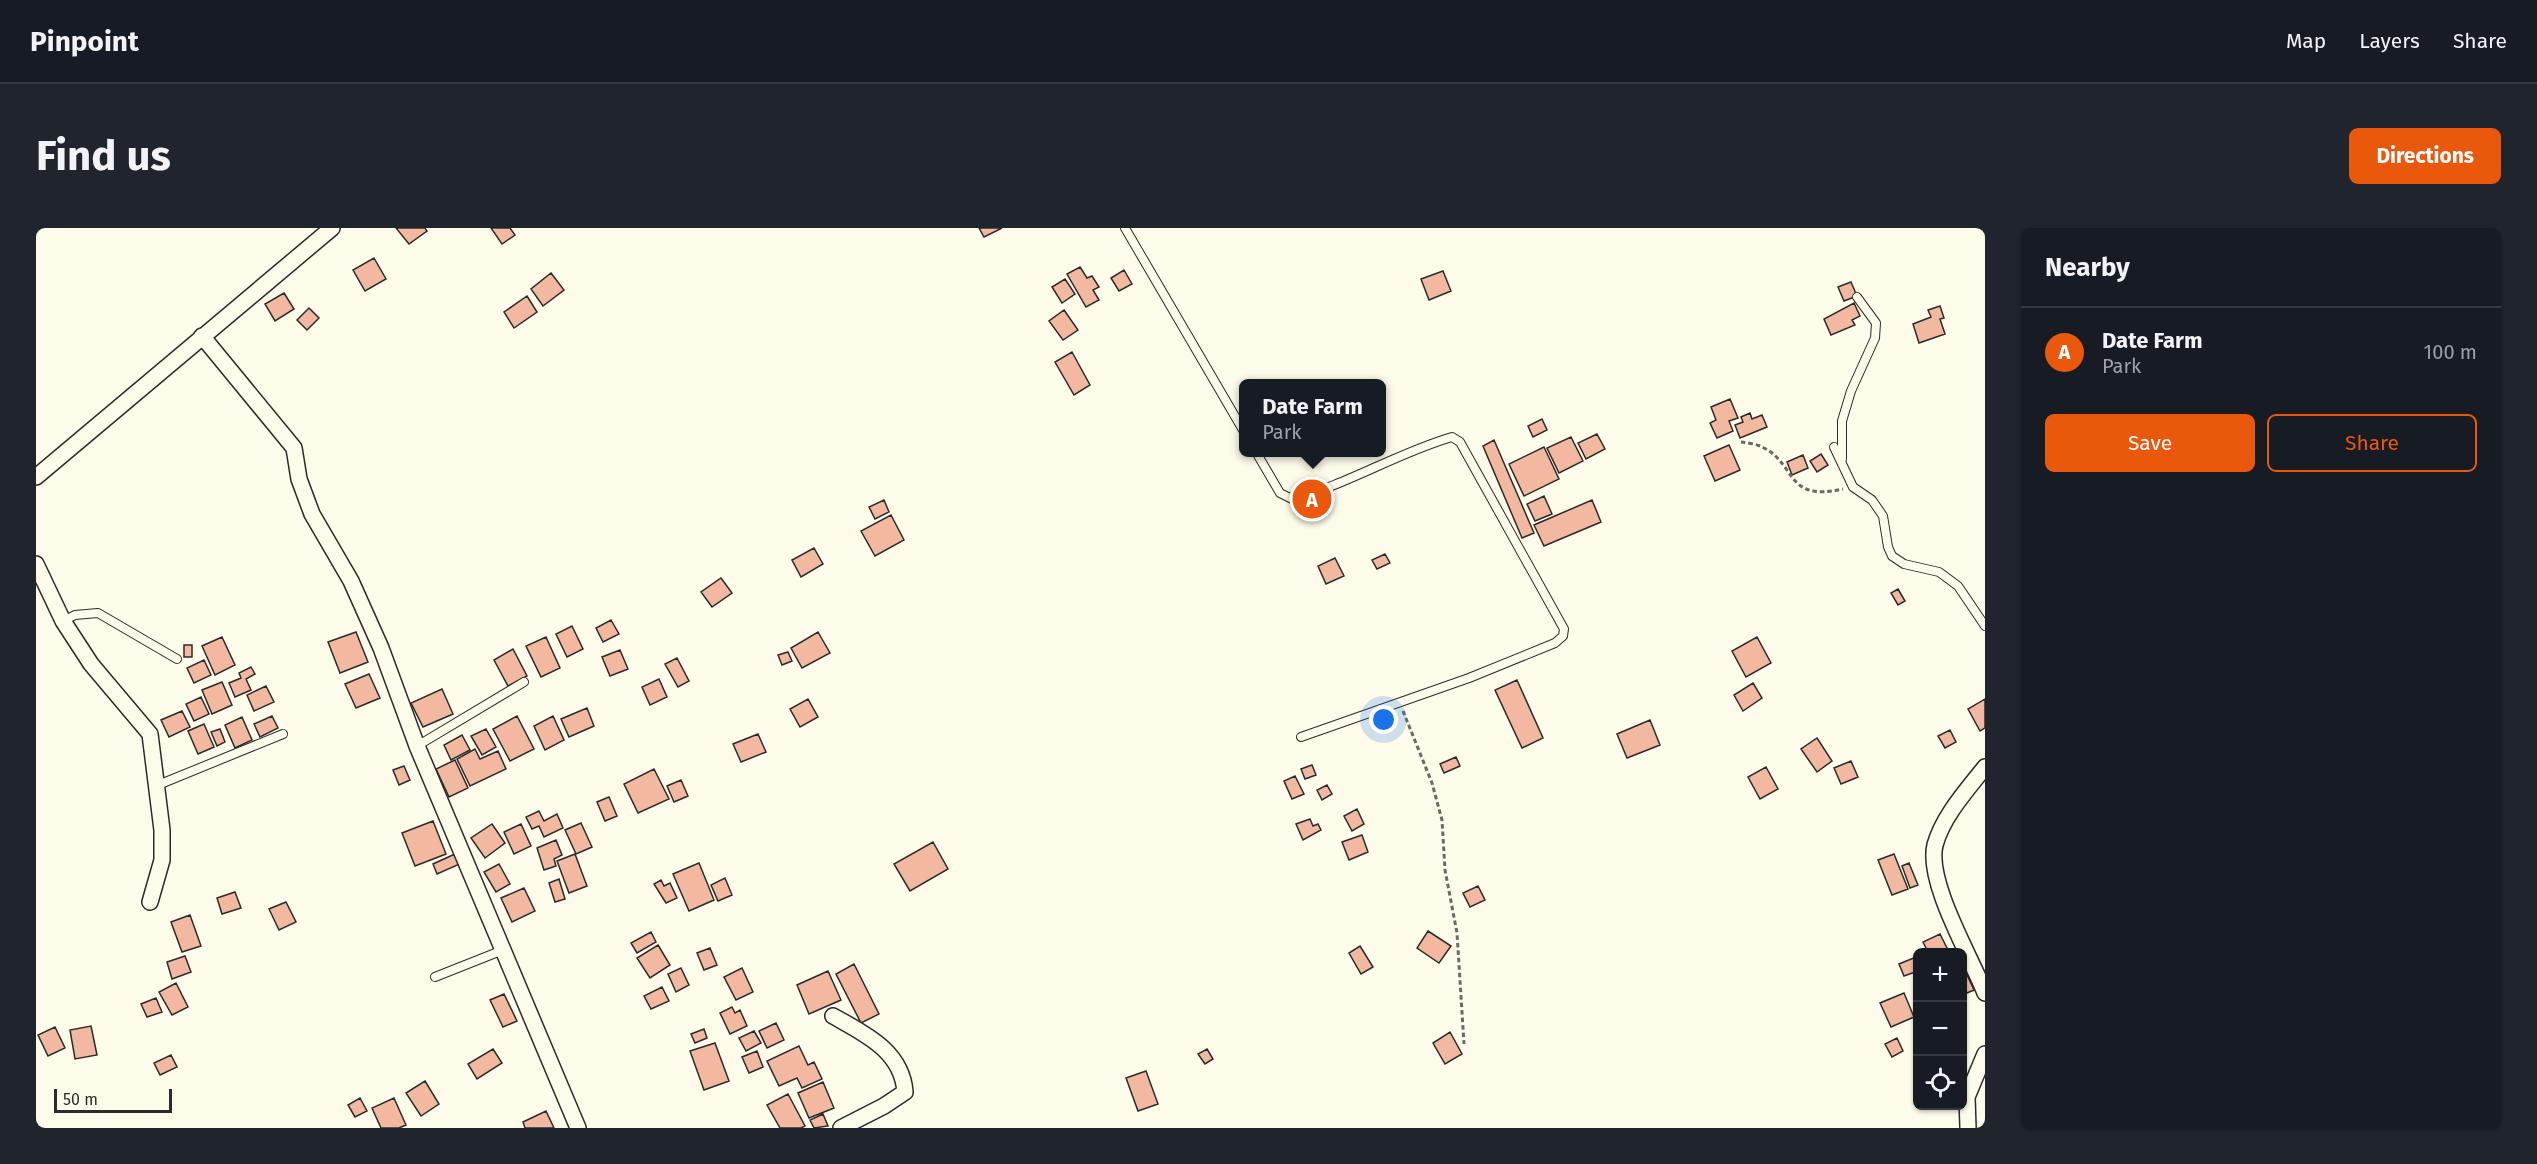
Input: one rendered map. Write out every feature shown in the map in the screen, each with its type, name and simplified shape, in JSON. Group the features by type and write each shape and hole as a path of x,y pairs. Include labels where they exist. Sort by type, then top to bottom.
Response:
{"street":[{"path":"36,477 332,228"},
{"path":"202,336 294,448 299,479 312,514 351,581 372,629 417,746 578,1128"},
{"path":"36,564 63,621 91,664 150,735 158,784 162,860 150,902"},
{"path":"1985,767 1943,824 1935,847 1938,884 1985,993"},
{"path":"833,1016 880,1043 896,1063 904,1078 905,1092 884,1106 841,1128"},
{"path":"1968,1128 1967,1097 1985,1054"}],"lane":[{"path":"1125,228 1239,423"},
{"path":"1842,460 1842,421 1851,391 1875,338 1876,323 1857,297"},
{"path":"1258,457 1280,493 1292,499 1353,477 1420,446 1452,437 1461,442 1564,629 1563,636 1556,643 1469,678 1301,736"},
{"path":"1834,447 1853,487 1872,500 1883,516 1888,547 1892,556 1904,564 1940,572 1958,586 1985,626"},
{"path":"63,621 75,615 98,613 177,659"},
{"path":"417,746 524,681"},
{"path":"158,784 283,734"},
{"path":"435,977 503,950"}],"path":[{"path":"1741,442 1765,448 1798,485 1807,489 1830,492 1853,487"},
{"path":"1399,701 1432,783 1442,820 1446,870 1457,933 1464,1044"}],"building":[{"path":"396,228 425,228 427,231 409,244"},
{"path":"491,228 510,228 515,235 502,244"},
{"path":"979,228 1002,228 984,237"},
{"path":"374,258 386,279 365,291 353,270"},
{"path":"1080,267 1087,278 1092,276 1099,287 1093,290 1099,300 1086,307 1067,274"},
{"path":"1124,270 1132,284 1119,291 1111,278"},
{"path":"1443,271 1451,291 1429,300 1421,279"},
{"path":"551,273 564,290 543,306 531,289"},
{"path":"1065,279 1075,294 1062,303 1052,287"},
{"path":"1851,282 1857,296 1844,301 1838,287"},
{"path":"284,293 294,309 275,321 265,304"},
{"path":"527,296 537,312 514,328 504,312"},
{"path":"1854,303 1860,316 1852,320 1855,325 1831,335 1824,319"},
{"path":"1940,306 1944,318 1940,319 1945,334 1919,343 1913,324 1931,317 1928,310"},
{"path":"309,308 319,318 307,330 297,320"},
{"path":"1064,310 1078,330 1063,340 1049,321"},
{"path":"1072,352 1090,385 1074,395 1055,362"},
{"path":"1730,399 1738,418 1729,421 1733,431 1717,438 1710,423 1716,420 1711,407"},
{"path":"1750,413 1752,419 1762,415 1767,427 1740,438 1735,425 1743,422 1741,417"},
{"path":"1542,419 1547,430 1533,437 1528,426"},
{"path":"1597,434 1605,449 1586,459 1578,443"},
{"path":"1571,437 1583,461 1559,473 1547,448"},
{"path":"1494,440 1534,533 1522,538 1483,446"},
{"path":"1729,445 1740,470 1715,481 1704,456"},
{"path":"1544,447 1559,479 1524,496 1509,464"},
{"path":"1821,454 1828,465 1817,472 1810,461"},
{"path":"1803,455 1808,468 1792,475 1787,462"},
{"path":"1544,496 1552,514 1535,521 1527,504"},
{"path":"884,500 889,512 875,519 869,507"},
{"path":"1592,500 1601,522 1544,546 1534,525"},
{"path":"891,515 904,540 875,556 861,531"},
{"path":"814,548 823,564 801,577 792,560"},
{"path":"1385,554 1390,563 1377,569 1372,560"},
{"path":"1335,558 1344,576 1326,584 1318,566"},
{"path":"721,578 732,593 712,607 701,592"},
{"path":"1898,589 1905,601 1898,605 1891,593"},
{"path":"611,620 619,634 603,642 596,628"},
{"path":"572,626 583,649 567,657 556,634"},
{"path":"356,632 368,662 340,673 328,642"},
{"path":"818,632 830,653 802,668 791,648"},
{"path":"222,637 235,665 215,675 202,646"},
{"path":"546,637 560,668 541,677 526,646"},
{"path":"1757,637 1771,663 1746,677 1732,651"},
{"path":"184,645 192,645 192,657 184,657"},
{"path":"513,649 527,676 508,686 494,660"},
{"path":"620,650 628,669 610,676 602,657"},
{"path":"788,652 792,661 782,665 778,655"},
{"path":"677,658 689,681 678,687 665,664"},
{"path":"204,660 211,675 194,683 187,668"},
{"path":"251,667 255,674 246,679 251,690 235,697 229,683 241,678 239,673"},
{"path":"369,674 380,698 356,708 345,684"},
{"path":"659,679 667,697 650,705 642,687"},
{"path":"1517,680 1543,738 1522,748 1495,690"},
{"path":"222,682 232,705 212,714 202,690"},
{"path":"1753,683 1762,698 1743,711 1734,695"},
{"path":"266,686 274,702 254,711 247,695"},
{"path":"442,689 453,714 423,727 411,703"},
{"path":"201,697 209,714 194,721 186,704"},
{"path":"808,699 818,717 800,727 790,709"},
{"path":"1985,699 1985,728 1980,731 1968,709"},
{"path":"587,708 594,726 569,737 561,719"},
{"path":"182,711 190,727 169,737 161,720"},
{"path":"272,716 278,728 260,737 254,724"},
{"path":"517,716 534,749 510,761 493,729"},
{"path":"553,716 564,740 545,750 534,726"},
{"path":"242,717 252,740 235,748 225,725"},
{"path":"1650,720 1660,745 1627,758 1617,734"},
{"path":"204,724 214,747 198,754 188,731"},
{"path":"220,729 225,742 217,746 211,732"},
{"path":"486,729 496,747 482,755 471,736"},
{"path":"1950,730 1956,742 1945,748 1938,736"},
{"path":"758,734 766,752 741,762 733,744"},
{"path":"462,735 470,750 451,760 444,745"},
{"path":"1817,738 1832,761 1817,772 1801,749"},
{"path":"475,749 480,759 498,751 506,769 470,786 457,759"},
{"path":"1456,757 1460,766 1444,773 1440,764"},
{"path":"455,760 468,788 449,797 436,769"},
{"path":"1851,761 1858,777 1841,784 1834,768"},
{"path":"1312,765 1316,775 1305,779 1301,769"},
{"path":"404,766 410,780 399,785 393,770"},
{"path":"1766,767 1778,789 1760,799 1748,777"},
{"path":"654,769 669,799 638,813 624,784"},
{"path":"1295,776 1304,794 1292,799 1284,781"},
{"path":"681,780 688,796 674,802 667,786"},
{"path":"1327,785 1332,794 1322,800 1317,790"},
{"path":"609,797 617,816 605,821 597,802"},
{"path":"1357,809 1364,824 1352,831 1344,816"},
{"path":"539,811 544,821 557,814 563,828 544,837 539,826 532,829 526,817"},
{"path":"1310,819 1313,826 1318,824 1321,830 1303,840 1296,824"},
{"path":"433,821 446,854 415,866 402,833"},
{"path":"581,823 592,847 576,854 565,830"},
{"path":"492,824 505,843 485,858 471,838"},
{"path":"521,824 531,846 514,854 504,832"},
{"path":"1362,835 1368,852 1349,860 1342,842"},
{"path":"556,840 562,855 554,859 556,866 544,870 537,848"},
{"path":"933,842 948,869 910,891 894,864"},
{"path":"457,853 462,863 437,874 433,864"},
{"path":"575,854 587,886 569,893 557,861"},
{"path":"1894,854 1908,889 1892,895 1878,860"},
{"path":"699,863 714,900 689,911 673,874"},
{"path":"1909,863 1918,885 1910,888 1902,866"},
{"path":"499,864 510,884 496,892 484,872"},
{"path":"725,878 732,895 718,901 711,885"},
{"path":"559,879 565,899 555,902 549,883"},
{"path":"661,880 664,886 670,883 677,898 666,903 654,884"},
{"path":"1478,886 1485,900 1470,907 1463,893"},
{"path":"524,888 535,911 512,922 501,898"},
{"path":"235,892 241,908 222,914 217,898"},
{"path":"286,902 296,922 279,930 269,909"},
{"path":"190,915 201,946 182,952 171,922"},
{"path":"1428,931 1451,946 1439,963 1417,948"},
{"path":"651,932 656,942 637,953 631,943"},
{"path":"1940,934 1947,948 1926,948 1923,942"},
{"path":"658,945 670,965 650,978 637,958"},
{"path":"1360,946 1373,967 1361,974 1349,953"},
{"path":"710,948 717,965 704,970 697,953"},
{"path":"185,956 191,972 172,979 167,962"},
{"path":"1913,958 1913,973 1904,976 1899,964"},
{"path":"854,964 879,1014 861,1023 836,974"},
{"path":"681,968 689,985 676,992 668,974"},
{"path":"742,968 753,992 736,1000 724,977"},
{"path":"828,971 841,1000 809,1014 797,985"},
{"path":"1967,975 1974,990 1967,993"},
{"path":"176,983 188,1007 172,1015 159,992"},
{"path":"662,987 669,1001 651,1009 644,996"},
{"path":"1904,993 1913,1017 1891,1027 1880,1003"},
{"path":"504,994 517,1021 503,1027 490,1000"},
{"path":"156,998 162,1012 147,1017 141,1004"},
{"path":"732,1007 735,1013 740,1010 747,1026 730,1034 720,1013"},
{"path":"776,1023 784,1040 767,1048 759,1031"},
{"path":"91,1026 97,1055 75,1059 70,1030"},
{"path":"55,1027 65,1048 48,1056 38,1035"},
{"path":"704,1029 707,1038 695,1043 691,1034"},
{"path":"754,1031 761,1043 746,1051 739,1038"},
{"path":"1450,1032 1462,1054 1445,1064 1433,1043"},
{"path":"1897,1038 1903,1051 1892,1057 1885,1044"},
{"path":"715,1043 729,1081 704,1090 690,1051"},
{"path":"799,1046 808,1065 814,1062 822,1079 802,1088 797,1078 779,1086 767,1061"},
{"path":"493,1049 502,1063 477,1079 468,1064"},
{"path":"1207,1049 1213,1059 1205,1064 1198,1054"},
{"path":"757,1051 763,1067 749,1073 742,1057"},
{"path":"171,1055 177,1067 160,1075 154,1063"},
{"path":"1146,1071 1158,1104 1138,1111 1126,1078"},
{"path":"425,1081 439,1104 421,1116 406,1093"},
{"path":"823,1082 834,1108 809,1118 798,1093"},
{"path":"788,1094 805,1126 801,1128 780,1128 767,1105"},
{"path":"360,1098 367,1111 355,1117 348,1105"},
{"path":"394,1098 406,1125 399,1128 381,1128 372,1108"},
{"path":"546,1111 554,1128 525,1128 523,1122"},
{"path":"823,1114 828,1126 814,1128 810,1120"}],"place":[{"name":"Date Farm","path":"1312,499"}]}
